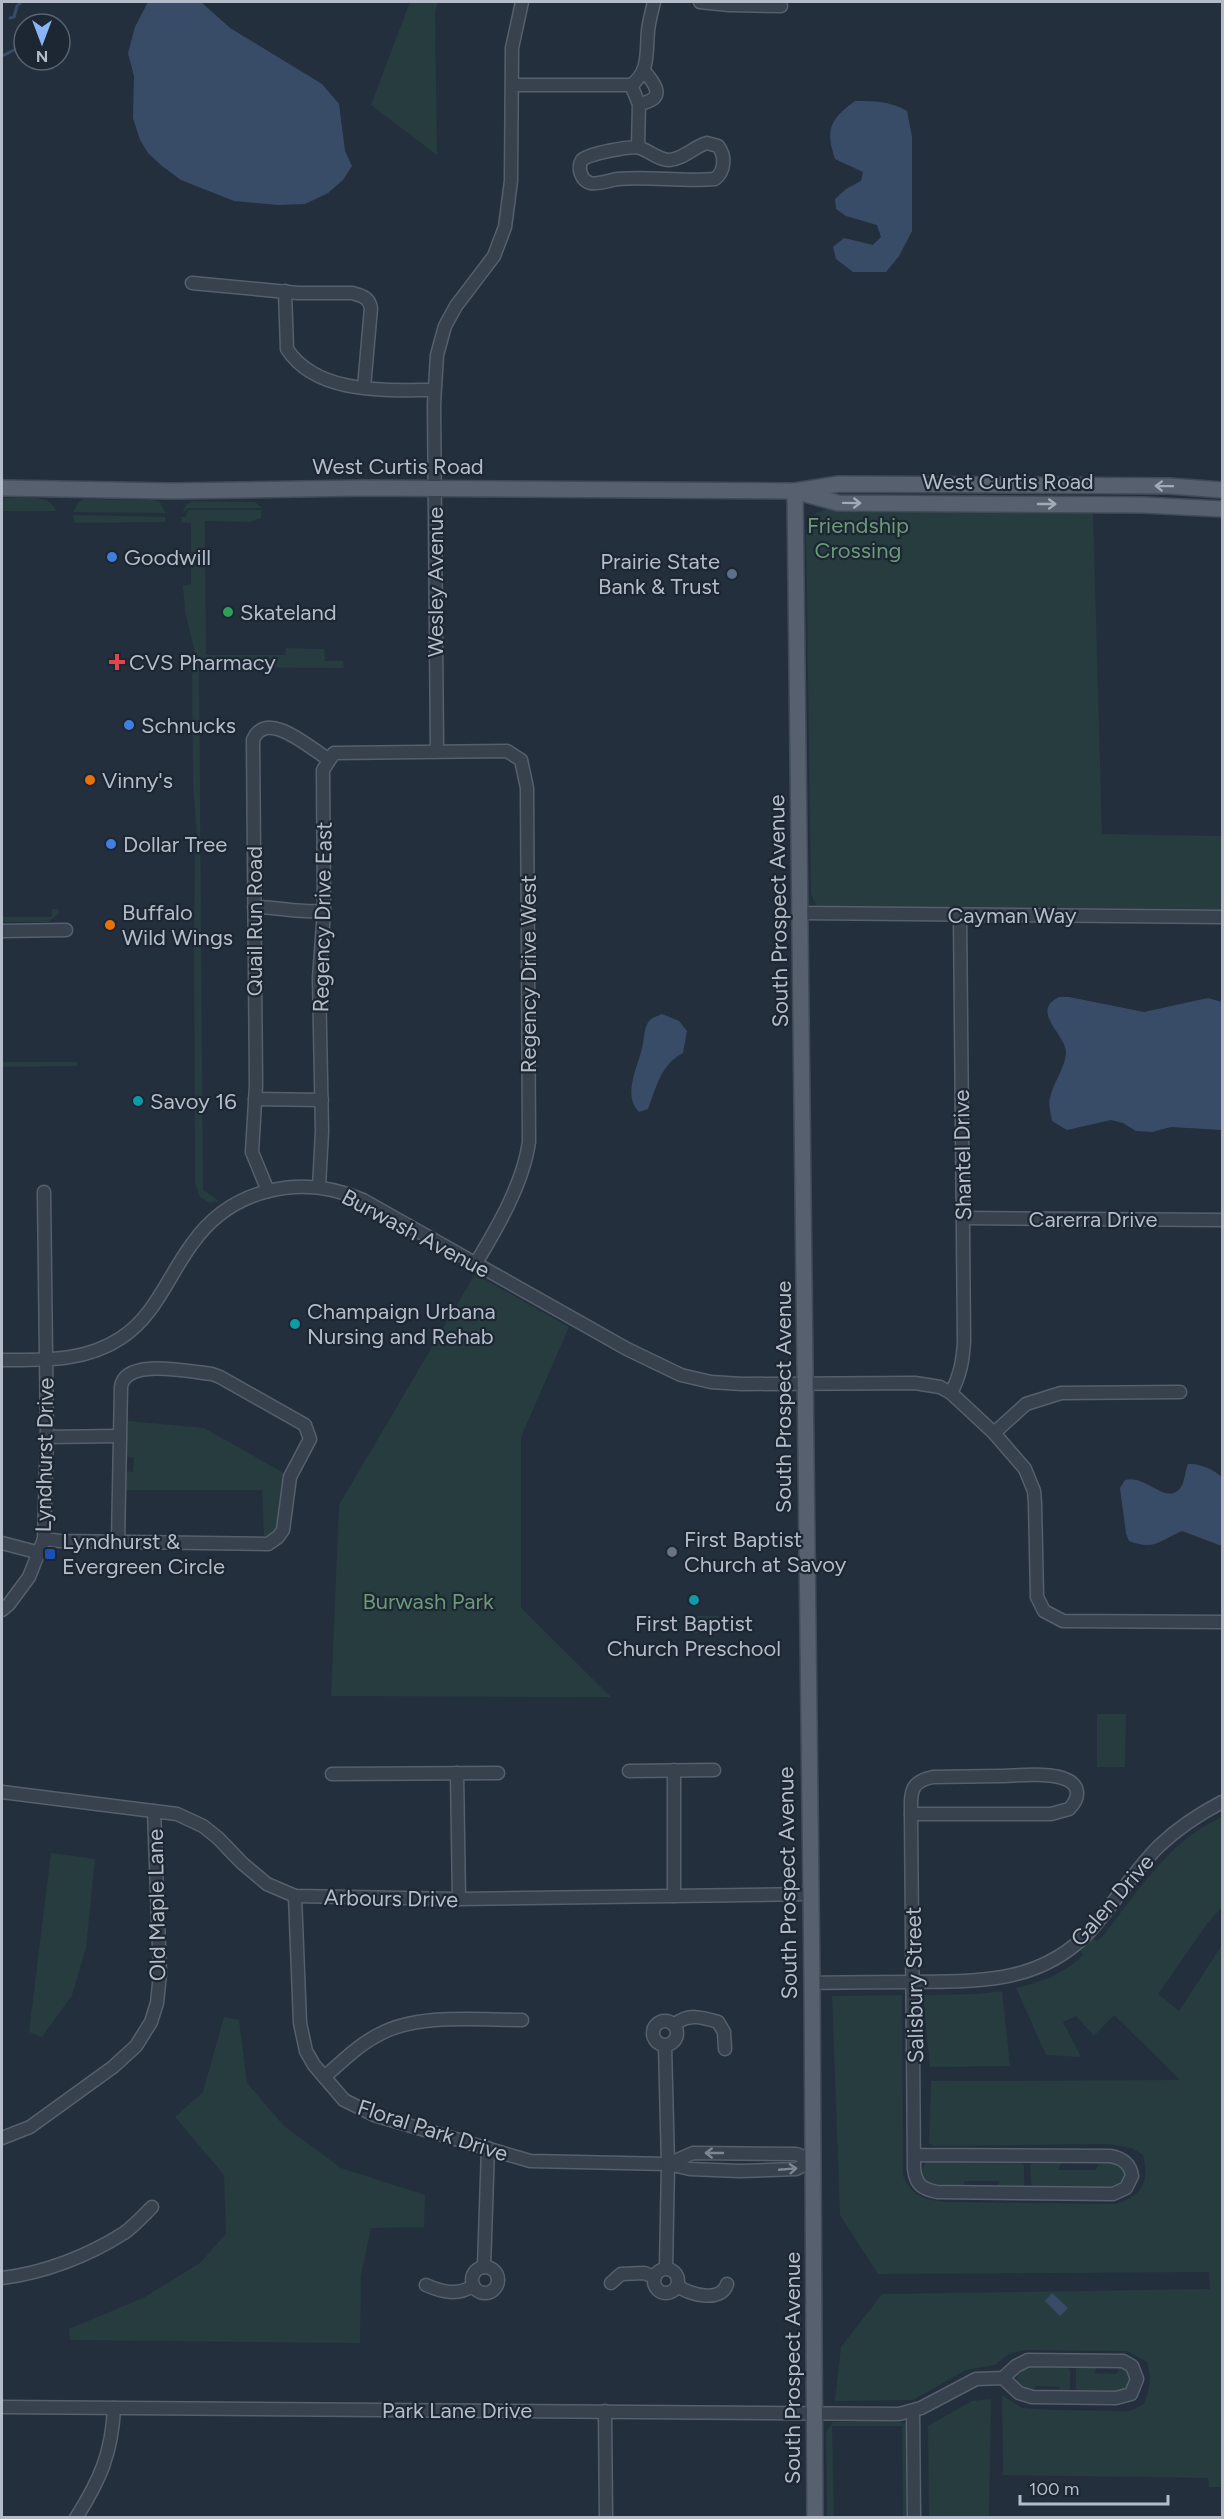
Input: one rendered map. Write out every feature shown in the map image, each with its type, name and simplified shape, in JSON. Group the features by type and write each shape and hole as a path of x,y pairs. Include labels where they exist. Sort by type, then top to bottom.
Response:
{"main road":[{"name":"West Curtis Road","path":"2,488 172,491 435,489 795,491 840,484 1169,486 1222,490"},
{"name":"West Curtis Road","path":"795,491 838,502 1143,505 1222,509"},
{"name":"South Prospect Avenue","path":"795,491 795,648 801,914 806,1383 809,1894 812,1983 815,2517"}],"street":[{"name":"Wesley Avenue","path":"437,751 435,390 437,355 445,326 456,306 494,256 506,227 511,181 514,33 522,2"},
{"path":"638,147 638,78 654,2"},
{"path":"700,2 781,6"},
{"path":"512,85 638,78 657,85 657,93 653,99 639,104"},
{"path":"713,143 721,150 724,158 722,171 715,179 617,179 599,183 588,182 580,172 580,165 587,156 638,147 661,159 668,160 677,158 700,145 713,143"},
{"path":"192,283 285,291 352,293 363,296 369,301 371,308 364,387"},
{"path":"285,291 287,349 292,357 319,379 364,387 435,390"},
{"name":"Quail Run Road","path":"268,1191 252,1152 252,1115 255,1099 253,740 255,734 264,726 276,728 328,759"},
{"path":"328,759 334,753 437,751"},
{"name":"Regency Drive West","path":"437,751 507,751 521,760 527,788 529,1142 527,1160 517,1189 476,1263"},
{"name":"Regency Drive East","path":"319,1187 322,1100 319,978 324,911 323,770 328,759"},
{"path":"254,907 278,907 306,912 324,911"},
{"name":"Cayman Way","path":"801,914 1222,917"},
{"name":"Shantel Drive","path":"951,1393 963,1360 960,915"},
{"path":"2,931 66,930"},
{"path":"255,1099 322,1100"},
{"name":"Burwash Avenue","path":"2,1360 46,1360 92,1353 109,1345 133,1329 157,1302 190,1245 208,1223 238,1201 268,1191 304,1186 333,1189 363,1200 627,1349 681,1375 727,1384 915,1383 940,1387 951,1393"},
{"name":"Lyndhurst Drive","path":"2,1610 24,1585 40,1553 44,1539 47,1437 44,1192"},
{"name":"Carerra Drive","path":"963,1218 1222,1220"},
{"path":"44,1539 60,1541 118,1542 268,1544 274,1541 283,1530 290,1477 310,1440 305,1425 220,1377 145,1368 136,1370 122,1381 118,1436 118,1542"},
{"path":"994,1433 1026,1404 1061,1393 1180,1392"},
{"path":"951,1393 994,1433 1025,1469 1034,1491 1036,1587 1037,1597 1044,1611 1063,1621 1222,1622"},
{"path":"47,1437 118,1436"},
{"path":"2,1543 40,1553"},
{"path":"674,1770 675,1896"},
{"path":"629,1771 714,1770"},
{"path":"457,1773 459,1899"},
{"path":"332,1774 498,1773"},
{"name":"Salisbury Street","path":"911,1814 1052,1814 1069,1809 1075,1803 1077,1793 1072,1783 1059,1776 933,1777 923,1779 914,1787 911,1814 915,2180 920,2186 937,2192 1113,2194 1126,2188 1132,2176 1128,2163 1110,2156 915,2155"},
{"name":"Arbours Drive","path":"2,1792 177,1814 203,1826 254,1874 295,1896 459,1899 809,1894"},
{"name":"Galen Drive","path":"812,1983 996,1980 1015,1976 1050,1962 1088,1933 1158,1847 1189,1821 1222,1802"},
{"name":"Old Maple Lane","path":"2,2138 30,2127 113,2067 136,2046 151,2022 157,2003 160,1974 154,1811"},
{"name":"Floral Park Drive","path":"295,1896 302,2039 306,2051 344,2100 374,2115 530,2161 668,2164 690,2169 740,2171 796,2169 813,2160"},
{"path":"674,2025 682,2018 702,2017 718,2022 724,2032 725,2049"},
{"path":"324,2077 367,2042 397,2026 423,2021 522,2020"},
{"path":"664,2021 674,2025 678,2031 677,2038 672,2044 666,2046 658,2044 654,2038 654,2027 664,2021"},
{"path":"666,2046 668,2164 666,2268"},
{"path":"484,2266 488,2148"},
{"name":"Floral Park Drive","path":"668,2164 693,2153 795,2154 813,2160"},
{"path":"740,2153 740,2171"},
{"path":"2,2278 35,2272 79,2256 125,2232 152,2207"},
{"path":"473,2286 473,2273 484,2266"},
{"path":"473,2286 484,2293 496,2288 497,2275 492,2269 484,2266"},
{"path":"678,2286 668,2293 660,2291 655,2286 658,2271 666,2268 677,2274 678,2286 686,2292 719,2295 726,2289 727,2284"},
{"path":"611,2283 621,2274 644,2273 655,2277"},
{"path":"426,2284 449,2292 459,2292 473,2286"},
{"path":"914,2517 913,2411 976,2379 1003,2378 1016,2366 1028,2360 1125,2362 1134,2370 1137,2379 1131,2394 1116,2398 1025,2396 1003,2378"},
{"name":"Park Lane Drive","path":"2,2407 815,2414 898,2414 913,2411"},
{"path":"76,2517 101,2476 106,2462 111,2442 114,2408"},
{"path":"604,2411 606,2517"}],"green space":[{"path":"410,2 438,2 435,12 437,155 371,105"},
{"path":"2,498 40,499 53,505 56,511 2,511"},
{"path":"84,499 153,500 160,502 165,513 73,512 79,502"},
{"path":"192,501 255,502 262,508 188,508 182,514 186,505"},
{"name":"Friendship Crossing","path":"828,509 1093,511 1102,834 1222,836 1222,911 817,907 811,894 806,531 816,513"},
{"path":"188,510 261,510 261,518 249,522 205,521 206,655 285,655 286,648 324,649 325,661 343,661 344,668 199,667 203,1190 219,1201 210,1203 200,1197 195,1182 194,942 198,940 198,937 194,937 195,839 197,837 193,784 192,657 195,653 185,611 183,586 191,584 191,523 182,522 181,517 186,517"},
{"path":"73,515 165,517 165,522 75,523"},
{"path":"52,909 58,909 59,914 48,922 2,922 2,917 52,917"},
{"path":"2,1062 77,1062 77,1066 2,1067"},
{"name":"Burwash Park","path":"475,1274 569,1327 521,1437 521,1608 611,1697 331,1696 339,1505"},
{"path":"128,1421 204,1428 284,1473 280,1529 275,1536 264,1536 262,1490 126,1490 126,1471 133,1472 134,1458 126,1456"},
{"path":"689,1616 718,1616 718,1633 689,1633"},
{"path":"1097,1714 1126,1714 1125,1767 1097,1767"},
{"path":"1222,1817 1222,1907 1207,1924 1158,1994 1179,2011 1222,1945 1222,2487 1209,2487 1208,2478 1003,2475 1002,2395 1022,2408 1130,2411 1144,2404 1150,2378 1147,2362 1127,2351 1025,2350 1009,2354 995,2365 966,2370 913,2400 835,2401 841,2347 882,2294 1210,2289 1209,2272 878,2274 840,2215 832,1996 902,1995 903,2176 911,2189 919,2196 944,2202 1116,2204 1125,2201 1142,2187 1145,2173 1143,2155 1132,2148 1108,2144 934,2146 929,2143 931,2081 1180,2080 1114,2015 1094,2036 1076,2016 1063,2022 1081,2057 1046,2055 1016,1988 1052,1976 1076,1962 1083,1955 1080,1950 1093,1938 1097,1941 1102,1937 1170,1853 1203,1827"},
{"path":"51,1853 95,1859 86,1948 72,1995 42,2037 29,2032"},
{"path":"1002,1991 1010,2066 930,2067 923,1995"},
{"path":"224,2017 239,2020 247,2083 284,2126 341,2168 425,2195 424,2227 371,2228 361,2275 360,2343 70,2340 69,2329 143,2298 200,2263 226,2234 224,2175 175,2117 203,2092"},
{"path":"1036,2159 1063,2159 1058,2170 1095,2170 1101,2160 1110,2160 1123,2166 1127,2177 1116,2191 1037,2191 1031,2183 1030,2165"},
{"path":"1018,2160 1024,2165 1024,2185 1018,2191 995,2191 1000,2181 965,2181 959,2191 926,2186 921,2175 923,2166 930,2161"},
{"path":"1028,2364 1064,2364 1070,2370 1070,2388 1064,2395 1057,2395 1060,2387 1036,2386 1032,2394 1017,2386 1018,2373"},
{"path":"1082,2364 1098,2365 1094,2373 1116,2374 1122,2365 1133,2377 1128,2393 1076,2392 1076,2368"},
{"path":"991,2399 989,2517 929,2517 928,2426 972,2401"},
{"path":"833,2422 904,2423 909,2429 909,2517 903,2517 902,2426 832,2426 834,2517 827,2517 826,2432"}],"water":[{"path":"148,2 201,2 230,28 322,84 339,104 345,151 352,166 343,180 328,193 305,204 278,205 234,201 181,180 162,166 148,153 140,140 133,118 134,76 128,53 135,27"},
{"path":"855,101 888,103 907,111 912,137 912,231 899,256 886,272 853,272 836,259 833,247 844,238 873,245 881,237 877,225 846,216 836,209 835,199 846,189 861,181 863,172 835,159 830,140 835,120"},
{"path":"1059,997 1144,1012 1208,998 1222,1002 1222,1130 1171,1127 1152,1132 1136,1131 1123,1123 1111,1120 1067,1130 1052,1121 1050,1098 1064,1064 1066,1053 1065,1046 1048,1017 1048,1010 1051,1003"},
{"path":"662,1014 679,1021 687,1031 683,1053 669,1063 664,1070 648,1109 639,1112 634,1105 631,1089 646,1026 651,1019"},
{"path":"1188,1464 1206,1468 1222,1477 1222,1546 1182,1531 1151,1545 1129,1541 1120,1488 1125,1480 1141,1481 1169,1494 1181,1487"},
{"path":"1052,2293 1068,2308 1060,2316 1045,2301"}],"waterway":[{"path":"10,18 14,17 17,6"},
{"path":"2,56 12,51"}],"place":[{"name":"Goodwill","path":"112,557"},
{"name":"Prairie State Bank & Trust","path":"732,574"},
{"name":"Skateland","path":"228,612"},
{"name":"CVS Pharmacy","path":"117,662"},
{"name":"Schnucks","path":"129,725"},
{"name":"Vinny's","path":"90,780"},
{"name":"Dollar Tree","path":"111,844"},
{"name":"Buffalo Wild Wings","path":"110,925"},
{"name":"Savoy 16","path":"138,1101"},
{"name":"Champaign Urbana Nursing and Rehab","path":"295,1324"},
{"name":"First Baptist Church at Savoy","path":"672,1552"},
{"name":"Lyndhurst & Evergreen Circle","path":"50,1554"},
{"name":"First Baptist Church Preschool","path":"694,1600"}]}
